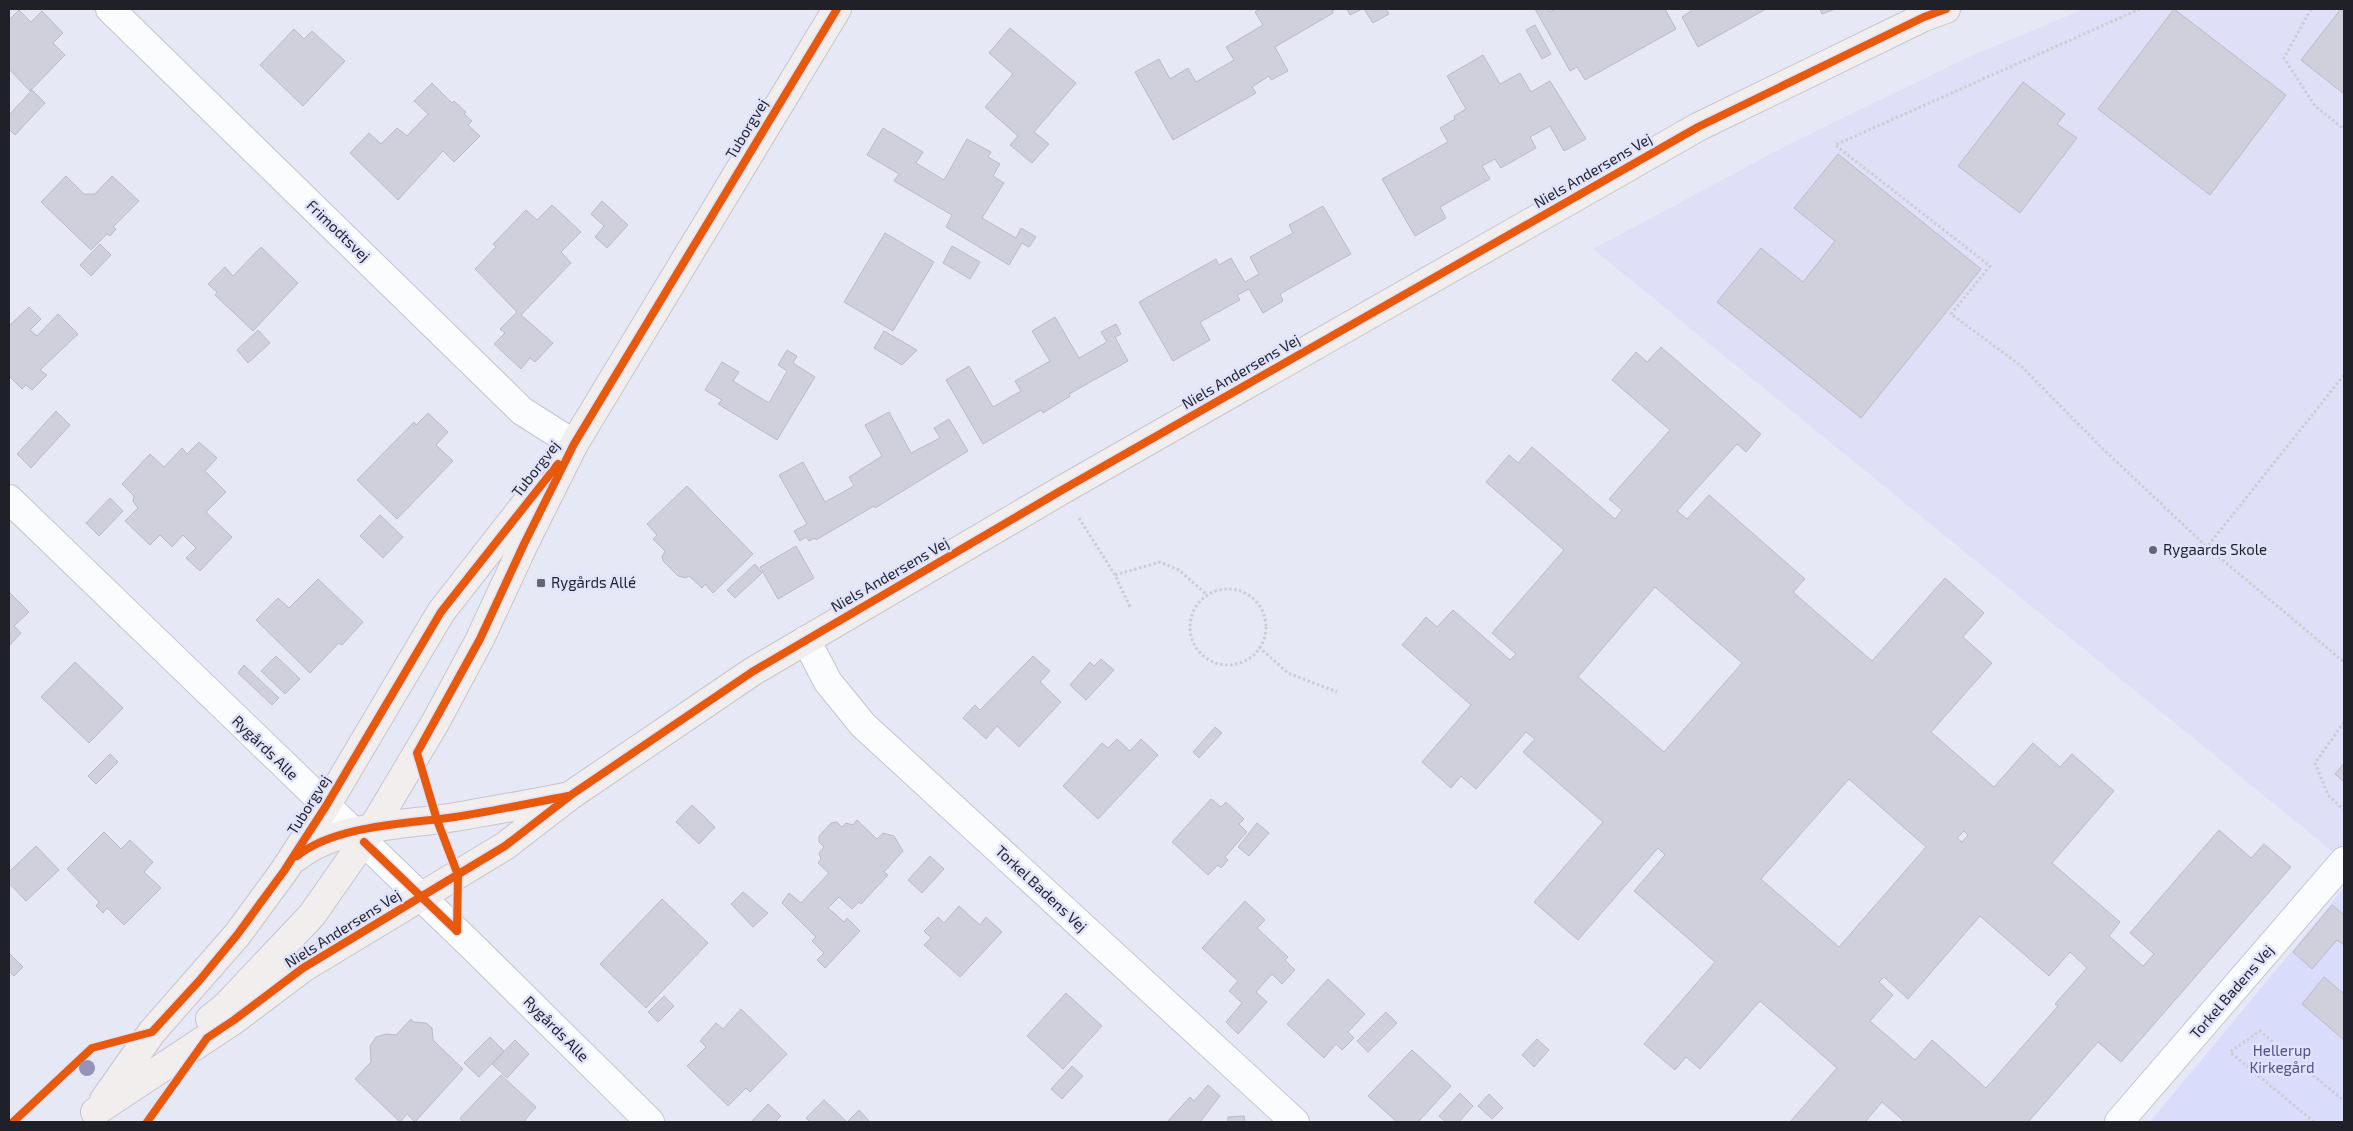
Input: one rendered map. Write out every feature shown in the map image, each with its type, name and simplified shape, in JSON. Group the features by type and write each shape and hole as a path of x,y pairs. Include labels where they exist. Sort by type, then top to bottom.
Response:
{"street":[{"name":"Frimodtsvej","path":"110,9 522,411 574,444"},
{"name":"Tuborgvej","path":"89,1117 225,1007 312,915 435,724 480,639 524,544 574,444 836,9"},
{"name":"Niels Andersens Vej","path":"89,1117 234,1020 302,968 506,846 571,795 717,693 1062,490 1698,127 1929,12"},
{"name":"Tuborgvej","path":"89,1117 152,1032 237,935 290,862 326,806 441,612 574,444"},
{"name":"Rygårds Alle","path":"9,499 326,806 363,834 421,897 650,1122"},
{"name":"Torkel Badens Vej","path":"806,640 828,682 863,725 1295,1122"},
{"name":"Niels Andersens Vej","path":"290,862 307,848 322,841 488,812 571,795"},
{"name":"Torkel Badens Vej","path":"2119,1122 2344,861"}],"path":[{"path":"2140,9 1834,145 1990,266 1951,314 2020,365 2102,449 2207,547 2344,662"},
{"path":"2311,9 2284,58 2314,106 2344,129"},
{"path":"2207,547 2344,375"},
{"path":"1062,490 1115,575 1131,609"},
{"path":"1115,575 1160,562 1179,570 1206,594"},
{"path":"1229,588 1252,596 1265,616 1264,640 1259,647 1250,659 1226,666 1204,658 1190,638 1191,613 1206,594 1229,588"},
{"path":"1259,647 1288,673 1337,692"},
{"path":"2344,722 2315,762 2328,795 2344,810"},
{"path":"2314,1122 2230,1052 2260,1032 2344,1101"}],"shaded area":[{"name":"Rygaards Skole","path":"2084,9 2344,9 2344,861 1593,249 1793,142 1969,57"}],"green space":[{"name":"Hellerup Kirkegård","path":"2344,888 2344,1122 2150,1122"}],"building":[{"path":"1260,9 1336,9 1332,11 1333,13 1275,47 1288,71 1271,80 1269,76 1252,87 1256,93 1173,140 1135,72 1159,59 1170,79 1188,68 1196,82 1234,60 1226,47 1263,25 1255,12"},
{"path":"1347,9 1362,9 1350,15"},
{"path":"1364,9 1386,9 1389,14 1373,23"},
{"path":"1535,9 1548,9 1550,12 1555,9 1665,9 1676,29 1585,80 1577,67 1570,71"},
{"path":"1694,9 1766,9 1698,47 1682,17"},
{"path":"1820,9 1835,9 1822,14"},
{"path":"2174,9 2286,95 2210,195 2098,109"},
{"path":"2341,9 2344,9 2344,94 2301,60"},
{"path":"19,10 31,22 42,11 63,33 53,43 65,55 30,91 9,69 9,20"},
{"path":"1535,25 1551,54 1542,59 1526,30"},
{"path":"1010,28 1076,83 1034,132 1049,144 1032,163 1010,145 1018,136 985,107 1013,74 989,53"},
{"path":"294,29 304,39 312,31 345,61 303,106 260,65"},
{"path":"1483,55 1500,84 1520,73 1531,92 1550,81 1586,139 1564,151 1550,126 1530,137 1536,148 1501,168 1495,159 1482,166 1490,179 1440,207 1446,218 1415,236 1382,179 1448,142 1440,128 1455,119 1454,116 1466,109 1447,76"},
{"path":"2023,82 2065,114 2057,124 2077,138 2020,213 1958,166"},
{"path":"432,83 452,103 454,101 466,112 464,114 472,121 468,125 480,136 454,162 443,151 398,200 350,153 369,133 381,144 397,128 407,136 428,114 414,101"},
{"path":"32,90 45,103 15,135 9,129 9,115"},
{"path":"883,128 923,152 916,163 944,180 967,139 991,152 988,157 1000,164 993,176 1004,183 982,218 1016,238 1021,228 1036,237 1029,247 1022,243 1009,265 946,227 952,215 894,181 899,174 867,155"},
{"path":"1838,154 1981,269 1861,418 1717,302 1761,248 1803,282 1835,241 1794,208"},
{"path":"66,176 84,194 95,194 112,176 139,201 113,227 116,229 110,236 107,234 91,250 41,202"},
{"path":"602,201 628,225 607,248 595,237 604,226 591,214"},
{"path":"552,205 581,232 561,252 571,263 521,315 553,343 535,362 530,358 521,369 494,344 505,333 500,329 517,312 475,269 496,247 493,244 526,210 537,220"},
{"path":"1323,206 1351,254 1280,294 1283,301 1263,313 1249,289 1237,295 1240,300 1200,322 1210,340 1173,361 1139,302 1216,259 1219,265 1231,258 1245,282 1259,274 1250,257 1293,233 1289,225"},
{"path":"885,233 934,262 893,331 844,302"},
{"path":"100,244 111,255 91,276 80,265"},
{"path":"952,246 980,262 970,279 943,263"},
{"path":"261,247 298,283 253,331 215,295 217,292 208,284 225,267 233,276"},
{"path":"29,307 41,319 30,330 37,336 58,314 78,334 40,370 47,375 32,390 26,385 22,389 9,376 9,326"},
{"path":"1055,317 1079,358 1107,342 1101,332 1116,324 1121,334 1115,337 1128,361 1069,394 1070,396 1043,413 1041,410 983,444 946,380 969,366 993,407 1021,391 1015,381 1050,361 1032,331"},
{"path":"258,330 270,343 248,363 237,350"},
{"path":"884,331 917,350 902,365 874,348"},
{"path":"1661,347 1761,434 1746,452 1737,444 1677,511 1687,519 1709,495 1805,579 1793,592 1872,661 1945,578 1984,613 1963,637 1992,663 1931,732 1994,787 2033,743 2060,767 2072,754 2114,791 2052,863 2120,922 2109,936 2143,966 2154,954 2130,933 2219,830 2251,858 2264,844 2291,867 2121,1062 2098,1042 2030,1122 1905,1122 1882,1102 1865,1122 1790,1122 1837,1068 1760,1001 1700,1069 1686,1057 1675,1070 1644,1044 1715,962 1634,891 1665,855 1658,848 1578,940 1534,902 1603,822 1523,752 1535,739 1526,732 1476,789 1461,776 1451,788 1422,762 1471,705 1402,645 1426,617 1437,627 1453,610 1510,660 1516,654 1492,633 1564,550 1486,482 1509,455 1518,463 1532,447 1615,519 1622,510 1609,499 1670,430 1612,380 1636,352 1647,362","holes":["1655,587 1742,663 1664,752 1578,677","1849,779 1926,847 1839,947 1761,879","1964,831 1968,835 1962,842 1957,838","1980,916 2049,976 2070,952 2087,968 2055,1004 2058,1006 1986,1088 1932,1040 1915,1060 1870,1021 1893,995 1879,982 1884,977 1908,999"]},
{"path":"787,350 797,356 793,363 815,377 777,440 718,404 722,400 705,390 722,362 739,372 733,381 769,403 787,371 778,365"},
{"path":"56,411 70,425 31,468 17,454"},
{"path":"889,412 911,453 940,438 934,428 949,419 968,451 875,508 874,506 816,540 815,538 809,541 806,537 800,541 794,531 807,524 779,475 803,462 825,502 854,486 849,477 882,456 865,425"},
{"path":"428,413 448,432 436,445 453,461 397,519 357,480 414,422 416,425"},
{"path":"199,442 217,458 205,471 226,492 206,512 232,537 200,571 186,558 196,548 183,535 172,547 160,535 150,545 125,521 138,508 133,501 134,496 122,484 150,454 164,467 182,448 187,454"},
{"path":"687,486 753,554 713,593 705,584 702,588 689,576 686,578 678,576 664,562 662,557 665,551 653,539 657,535 647,524"},
{"path":"110,498 123,511 99,536 86,523"},
{"path":"380,515 403,537 383,558 360,536"},
{"path":"796,546 814,578 778,599 760,567"},
{"path":"755,564 762,573 735,598 727,590"},
{"path":"318,579 363,622 342,645 339,643 310,673 256,620 278,598 289,608"},
{"path":"9,592 29,612 14,626 21,633 9,646"},
{"path":"276,656 300,679 285,694 261,671"},
{"path":"1033,656 1050,671 1040,682 1061,702 1019,747 997,726 986,739 963,718 975,705 980,710"},
{"path":"1101,659 1114,670 1086,700 1070,685 1090,662 1094,666"},
{"path":"75,662 123,708 89,743 41,697"},
{"path":"244,665 279,698 272,705 238,673"},
{"path":"1215,727 1222,733 1199,758 1193,752"},
{"path":"1117,739 1130,751 1141,739 1158,755 1098,819 1063,786 1102,743 1108,748"},
{"path":"110,754 118,762 96,784 88,776"},
{"path":"2344,763 2344,782 2335,774"},
{"path":"1211,799 1221,807 1226,802 1244,819 1239,824 1247,832 1225,857 1228,860 1221,868 1218,865 1208,875 1172,842"},
{"path":"692,805 715,827 699,844 676,822"},
{"path":"857,820 877,839 883,833 894,836 903,851 884,872 888,875 861,904 859,902 852,909 839,897 828,908 844,922 847,918 860,931 825,968 817,960 824,953 812,941 816,937 782,903 789,893 801,903 829,873 818,863 821,859 819,853 824,847 819,842 819,836 831,823 837,822 842,827 846,823 853,825"},
{"path":"1257,823 1269,833 1249,856 1238,847"},
{"path":"104,832 121,849 130,840 153,862 144,872 161,888 124,925 107,908 103,913 96,906 99,902 67,869"},
{"path":"36,846 59,870 26,901 9,883 9,872"},
{"path":"930,856 944,869 922,893 908,880"},
{"path":"743,892 768,913 753,927 731,904"},
{"path":"662,899 708,943 646,1008 600,964"},
{"path":"1245,901 1265,920 1257,928 1288,957 1285,960 1295,970 1282,984 1272,974 1256,992 1267,1002 1238,1034 1226,1022 1242,1003 1229,991 1238,981 1202,948"},
{"path":"2332,905 2344,915 2344,945 2337,940 2312,969 2293,952"},
{"path":"959,906 980,925 986,917 1002,932 960,977 924,945 931,938 924,931 938,917 944,923"},
{"path":"9,953 23,967 14,976 9,971"},
{"path":"2324,977 2344,994 2344,1040 2302,1004"},
{"path":"1328,979 1365,1014 1348,1032 1354,1038 1342,1050 1336,1044 1324,1058 1287,1024"},
{"path":"1066,993 1102,1026 1063,1069 1027,1036"},
{"path":"664,996 674,1006 658,1022 648,1012"},
{"path":"741,1009 787,1054 750,1092 746,1088 728,1106 687,1066 706,1047 700,1041 716,1023 723,1029"},
{"path":"1386,1012 1397,1023 1368,1052 1357,1041"},
{"path":"411,1019 413,1022 426,1023 432,1028 433,1040 463,1069 415,1122 407,1114 400,1122 355,1079 371,1062 370,1046 376,1037 386,1034 396,1035"},
{"path":"490,1037 504,1051 479,1077 464,1063"},
{"path":"1537,1039 1549,1050 1534,1067 1522,1055"},
{"path":"515,1040 529,1054 507,1078 492,1064"},
{"path":"1412,1050 1451,1086 1418,1122 1397,1122 1368,1096"},
{"path":"1072,1066 1083,1076 1062,1099 1051,1089"},
{"path":"501,1075 536,1107 525,1120 527,1122 463,1122 460,1118"},
{"path":"1208,1085 1220,1096 1200,1122 1167,1122 1190,1097 1194,1101"},
{"path":"1460,1093 1473,1106 1459,1122 1446,1122 1439,1116"},
{"path":"1489,1094 1503,1108 1492,1119 1478,1106"},
{"path":"824,1100 847,1122 810,1122 806,1118"},
{"path":"768,1104 781,1116 775,1122 751,1122"},
{"path":"859,1110 870,1122 847,1122"},
{"path":"1244,1116 1245,1122 1228,1122 1228,1117"}],"cycle path":[{"path":"457,931 458,875 437,820 417,753 480,639 524,544 574,444 837,9"},
{"path":"147,1122 207,1038 303,968 505,846 571,795 752,672 1062,490 1698,127 1924,17 1946,9"},
{"path":"13,1122 92,1048 152,1032 199,981 237,935 284,871 326,806 441,612 558,464"},
{"path":"297,856 313,846 351,832 394,824 469,815 568,796"},
{"path":"364,842 457,931"}],"place":[{"name":"Rygaards Skole","path":"2153,550"},
{"name":"Rygårds Allé","path":"541,583"}]}
